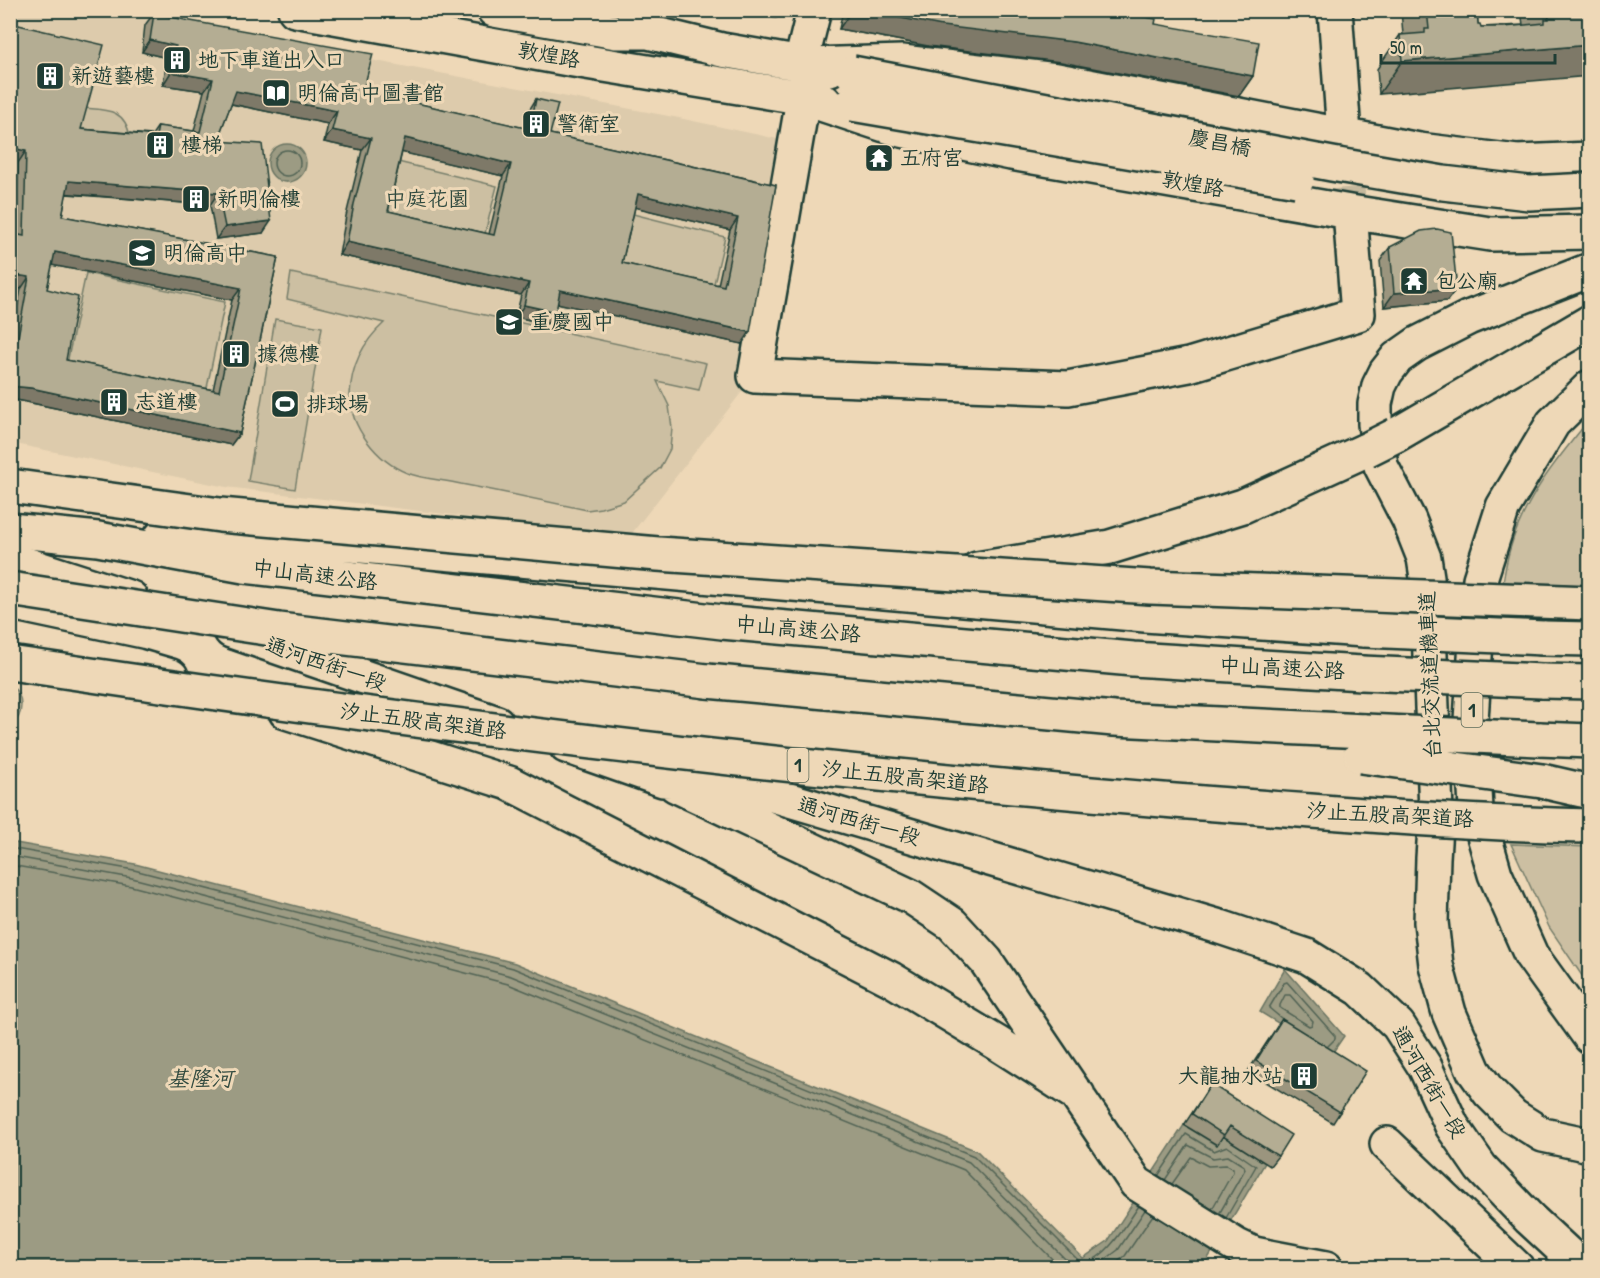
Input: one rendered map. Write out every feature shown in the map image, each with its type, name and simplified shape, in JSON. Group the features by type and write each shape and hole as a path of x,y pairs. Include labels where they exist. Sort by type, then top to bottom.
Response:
{"main road":[{"name":"敦煌路","path":"295,10 803,98 897,129 1011,153 1350,212 1490,234 1590,232"},
{"name":"敦煌路","path":"494,10 618,21 650,21 722,51 805,64 902,62 1057,80 1419,150 1517,162 1590,159"},
{"path":"814,10 805,64 803,98 755,376 1068,388 1189,365 1358,314 1350,212"},
{"path":"1335,10 1344,134"},
{"path":"640,70 650,21"},
{"name":"敦煌路","path":"805,64 852,89"},
{"name":"敦煌路","path":"803,98 852,89"},
{"name":"慶昌橋","path":"852,89 1443,183 1529,193 1590,190"},
{"name":"慶昌橋","path":"852,89 1422,202 1514,213 1590,210"},
{"name":"台北交流道機車道","path":"1590,270 1468,318 1417,344 1397,358 1379,386 1375,404 1375,424 1381,466 1409,520 1424,558 1427,577 1436,812 1432,858 1431,922 1436,965 1449,1013 1474,1071 1489,1092 1513,1116 1543,1134 1590,1145"},
{"name":"1","path":"814,586 940,575 1110,547 1243,506 1396,435 1590,322"},
{"name":"1","path":"1590,387 1553,423 1503,507 1480,579 1471,720 1476,808 1495,874 1531,956 1590,1037"},
{"path":"10,486 220,515 658,554 1150,587 1590,603"},
{"name":"中山高速公路","path":"10,530 98,539 244,566 722,622 1133,660 1362,673 1590,682"},
{"name":"1","path":"98,539 236,535 1145,615 1364,630 1590,639"},
{"name":"通河西街一段","path":"10,559 224,629 663,780 729,782 1220,927 1307,956 1360,988 1398,1025 1425,1067 1452,1126 1481,1168 1530,1219 1583,1268"},
{"name":"1","path":"10,589 279,630 707,681 1114,719 1222,724 1363,744 1539,739 1590,741"},
{"path":"10,639 137,666 509,783 891,980 997,1043 1078,1095"},
{"name":"汐止五股高架道路","path":"10,663 221,695 606,744 984,785 1305,810 1590,826"},
{"path":"1363,744 1590,792"},
{"path":"663,780 910,896 952,924 986,961 1136,1183 1237,1246 1254,1254 1326,1268"},
{"path":"1387,1144 1517,1268"}],"shaded area":[{"path":"11,11 120,11 679,118 792,142 748,384 629,537 226,487 11,443"}],"green space":[{"path":"82,108 113,112 124,121 130,137 70,141"},
{"name":"中庭花園","path":"398,162 497,186 483,241 387,219"},
{"path":"633,214 725,237 712,292 618,271"},
{"path":"86,273 225,302 205,397 66,368"},
{"path":"291,273 706,363 699,390 657,381 669,406 672,428 670,449 660,468 624,501 587,510 420,477 396,468 367,442 351,407 351,384 356,364 364,346 384,323 287,299"},
{"name":"排球場","path":"275,319 322,327 295,489 248,481"},
{"path":"1589,420 1589,594 1502,589 1510,549 1524,513 1543,480"},
{"path":"10,686 18,694 21,705 18,717 11,726"},
{"path":"1511,844 1589,847 1589,986 1549,927"}],"water":[{"path":"287,144 301,149 306,163 301,177 287,182 273,177 268,163 273,149"},
{"name":"基隆河","path":"10,842 135,864 515,963 977,1151 1083,1258 1108,1241 1184,1125 1216,1145 1223,1136 1265,1163 1203,1267 11,1267"},
{"path":"1285,969 1344,1036 1331,1055 1260,1012"}],"building":[{"path":"860,10 1105,10 1156,19 1155,24 1259,42 1253,76 1074,42 942,26"},
{"path":"1427,10 1477,10 1478,24 1481,27 1504,27 1545,23 1545,19 1549,19 1548,10 1590,10 1590,45 1402,61 1400,35 1425,33 1425,29 1429,29"},
{"path":"154,13 373,54 363,91 530,129 536,99 558,104 550,134 776,185 750,332 560,290 556,312 524,305 529,283 347,242 371,138 332,130 337,111 236,91 217,141 262,144 271,221 225,227 218,193 69,181 62,216 278,257 240,433 31,388 10,386 10,347 16,348 29,277 10,274 10,233 24,236 26,151 13,148 18,113 10,112 10,23 104,45 81,129 156,136 158,126 200,132 213,79 171,72 176,46 150,40","holes":["405,138 511,164 494,235 388,211","638,194 738,218 724,286 622,263","55,252 241,288 219,391 66,360 78,297 47,289"]},
{"name":"包公廟","path":"1437,229 1451,232 1457,288 1394,293 1390,247 1421,231"},
{"name":"大龍抽水站","path":"1282,1019 1366,1071 1340,1112 1256,1061"},
{"path":"1211,1084 1291,1135 1278,1156 1230,1126 1224,1135 1192,1114"}],"tunnel":[{"path":"1344,139 1350,212"}],"place":[{"name":"地下車道出入口","path":"177,60"},
{"name":"新遊藝樓","path":"50,76"},
{"name":"明倫高中圖書館","path":"276,93"},
{"name":"警衛室","path":"536,124"},
{"name":"樓梯","path":"160,145"},
{"name":"五府宮","path":"879,158"},
{"name":"新明倫樓","path":"196,199"},
{"name":"明倫高中","path":"142,253"},
{"name":"包公廟","path":"1414,281"},
{"name":"重慶國中","path":"509,322"},
{"name":"據德樓","path":"236,354"},
{"name":"志道樓","path":"114,402"},
{"name":"排球場","path":"285,404"},
{"name":"大龍抽水站","path":"1304,1076"}]}
